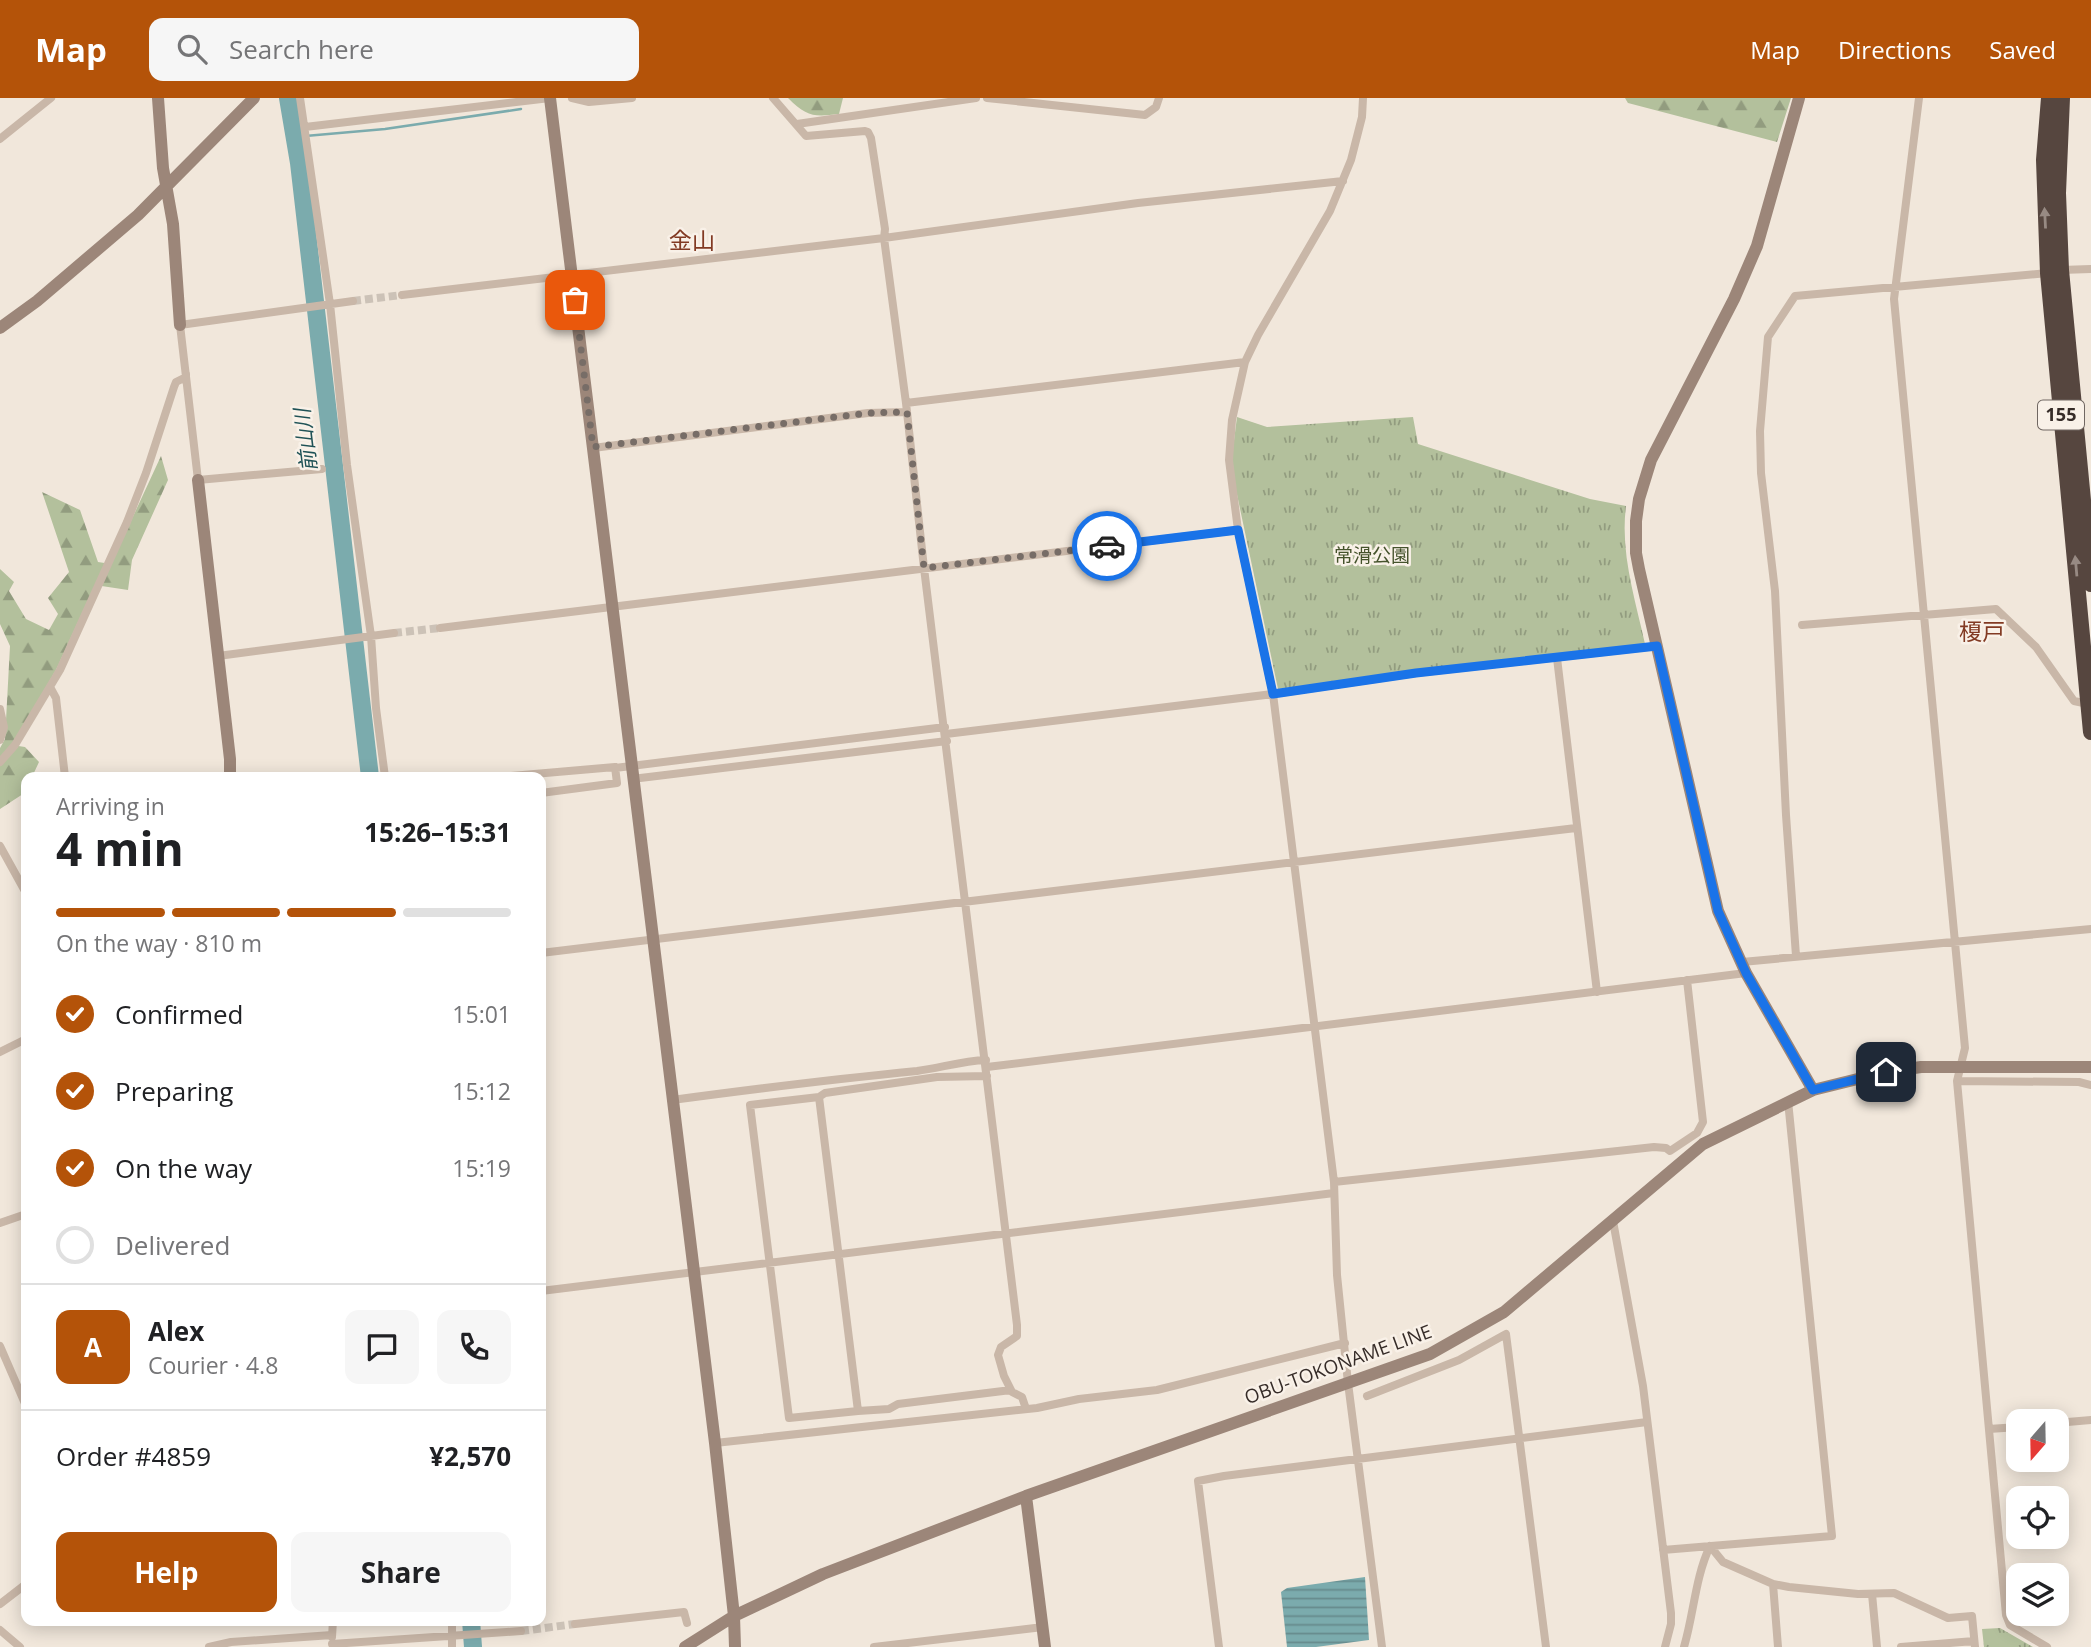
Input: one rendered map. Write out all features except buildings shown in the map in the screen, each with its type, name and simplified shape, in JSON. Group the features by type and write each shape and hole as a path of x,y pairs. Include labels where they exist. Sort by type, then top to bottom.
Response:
{"highway":[{"name":"155","path":"2049,98 2044,160 2091,732"},
{"name":"155","path":"2062,98 2054,272 2090,552 2091,584"}],"street":[{"path":"0,139 51,98"},
{"path":"158,98 166,187 173,224 180,325 230,772"},
{"path":"0,328 72,273 138,215 254,98"},
{"path":"300,98 385,772"},
{"path":"305,127 550,98 715,1443 735,1647"},
{"path":"572,98 589,102 632,98"},
{"path":"773,98 808,137 868,132 871,138 907,407 1017,1336 1001,1347 998,1355 1011,1390 1022,1397 1026,1409"},
{"path":"797,124 976,98"},
{"path":"987,98 1145,115 1156,107 1159,98"},
{"path":"1363,98 1359,128 1343,181 1330,211 1245,362 1232,420 1229,460 1238,530 1273,694 1334,1182 1337,1275 1348,1383 1382,1647"},
{"path":"1799,98 1757,246 1734,299 1651,460 1639,499 1636,553 1718,911 1744,967 1813,1090"},
{"path":"1919,98 1895,287 1965,1048 1957,1081 2006,1615 2010,1625 2047,1647"},
{"path":"402,295 884,238 1138,203 1343,181"},
{"path":"1796,956 1776,603 1760,431 1768,337 1795,296 2091,269"},
{"path":"180,325 352,301"},
{"path":"0,762 15,745 50,687 127,522 176,382 186,377 184,357"},
{"path":"593,447 855,415 1245,362"},
{"path":"198,480 322,468"},
{"path":"440,628 1238,530"},
{"path":"1802,625 1975,609 1998,610 2036,647 2074,701 2088,704"},
{"path":"218,656 394,633"},
{"path":"546,773 615,768 631,773 1273,694 1416,673 1657,646"},
{"path":"1557,658 1597,992"},
{"path":"50,687 56,698 64,772"},
{"path":"0,709 4,727 0,740"},
{"path":"631,773 946,734"},
{"path":"546,792 617,783 615,768"},
{"path":"546,952 1576,828"},
{"path":"0,846 21,884"},
{"path":"1011,1390 898,1404 889,1409 789,1418 750,1105 819,1097 825,1093 986,1068 1687,980 1796,956 2091,929"},
{"path":"1334,1182 1654,1147 1666,1148 1670,1152 1697,1133 1703,1122 1687,980"},
{"path":"0,1052 21,1042"},
{"path":"672,1100 849,1076 921,1070 964,1061 986,1068"},
{"name":"OBU-TOKONAME LINE","path":"685,1647 734,1616 823,1574 1026,1496 1430,1354 1504,1312 1703,1144 1813,1090 1886,1072 1921,1067 2091,1067"},
{"path":"1957,1081 2091,1085"},
{"path":"819,1097 858,1411"},
{"path":"1663,1550 1832,1536 1787,1101"},
{"path":"546,1290 1334,1193"},
{"path":"0,1223 21,1216"},
{"path":"1613,1221 1643,1386 1671,1624 1665,1647"},
{"path":"1367,1396 1438,1370 1506,1334 1546,1647"},
{"path":"715,1443 1026,1409 1157,1390 1345,1343"},
{"path":"0,1346 21,1394"},
{"path":"2069,1422 2091,1420"},
{"path":"1219,1647 1198,1481 1647,1422"},
{"path":"1989,1429 2006,1428"},
{"path":"1026,1496 1045,1647"},
{"path":"1710,1546 1723,1562 1773,1584 1871,1594 1894,1593 1948,1618 1972,1616 1975,1644 1901,1647"},
{"path":"1684,1647 1696,1602 1700,1567 1710,1546"},
{"path":"1773,1584 1778,1647"},
{"path":"0,1604 21,1588"},
{"path":"1871,1594 1877,1647"},
{"path":"575,1624 684,1612 687,1623"},
{"path":"452,1647 453,1626"},
{"path":"874,1647 1043,1627"},
{"path":"0,1631 20,1647"},
{"path":"209,1647 231,1642 332,1642 521,1631"}],"green space":[{"path":"788,98 843,98 839,114 823,115 806,112"},
{"path":"1625,98 1791,98 1777,142 1628,103"},
{"name":"常滑公園","path":"1237,417 1267,427 1413,417 1418,444 1590,499 1626,506 1627,558 1645,644 1278,689 1235,485 1232,456"},
{"path":"161,456 168,480 132,560 128,590 95,585 56,670 12,745 25,747 39,762 34,772 21,772 21,795 0,809 0,748 5,739 10,646 0,624 0,569 14,582 9,591 26,619 49,630 58,614 48,598 69,572 42,492 80,510 98,562 111,564"},
{"path":"2000,1628 2033,1647 1984,1647 1982,1629"}],"water":[{"path":"1365,1577 1369,1640 1316,1647 1287,1647 1281,1592 1287,1588"}],"waterway":[{"name":"前山川","path":"288,98 299,163 369,772"},
{"path":"294,137 385,129 521,109"},
{"name":"前山川","path":"471,1626 473,1647"}],"tunnel":[{"path":"353,301 402,295"},
{"path":"394,633 440,628"},
{"path":"521,1631 575,1624"}],"way so far":[{"path":"575,300 593,447 868,413 907,412 924,568 1107,546"}],"district":[{"name":"金山","path":"692,241"},
{"name":"榎戸","path":"1982,632"}],"route":[{"path":"1107,546 1238,530 1273,694 1416,673 1657,646 1718,911 1746,973 1813,1090 1886,1072"}]}
